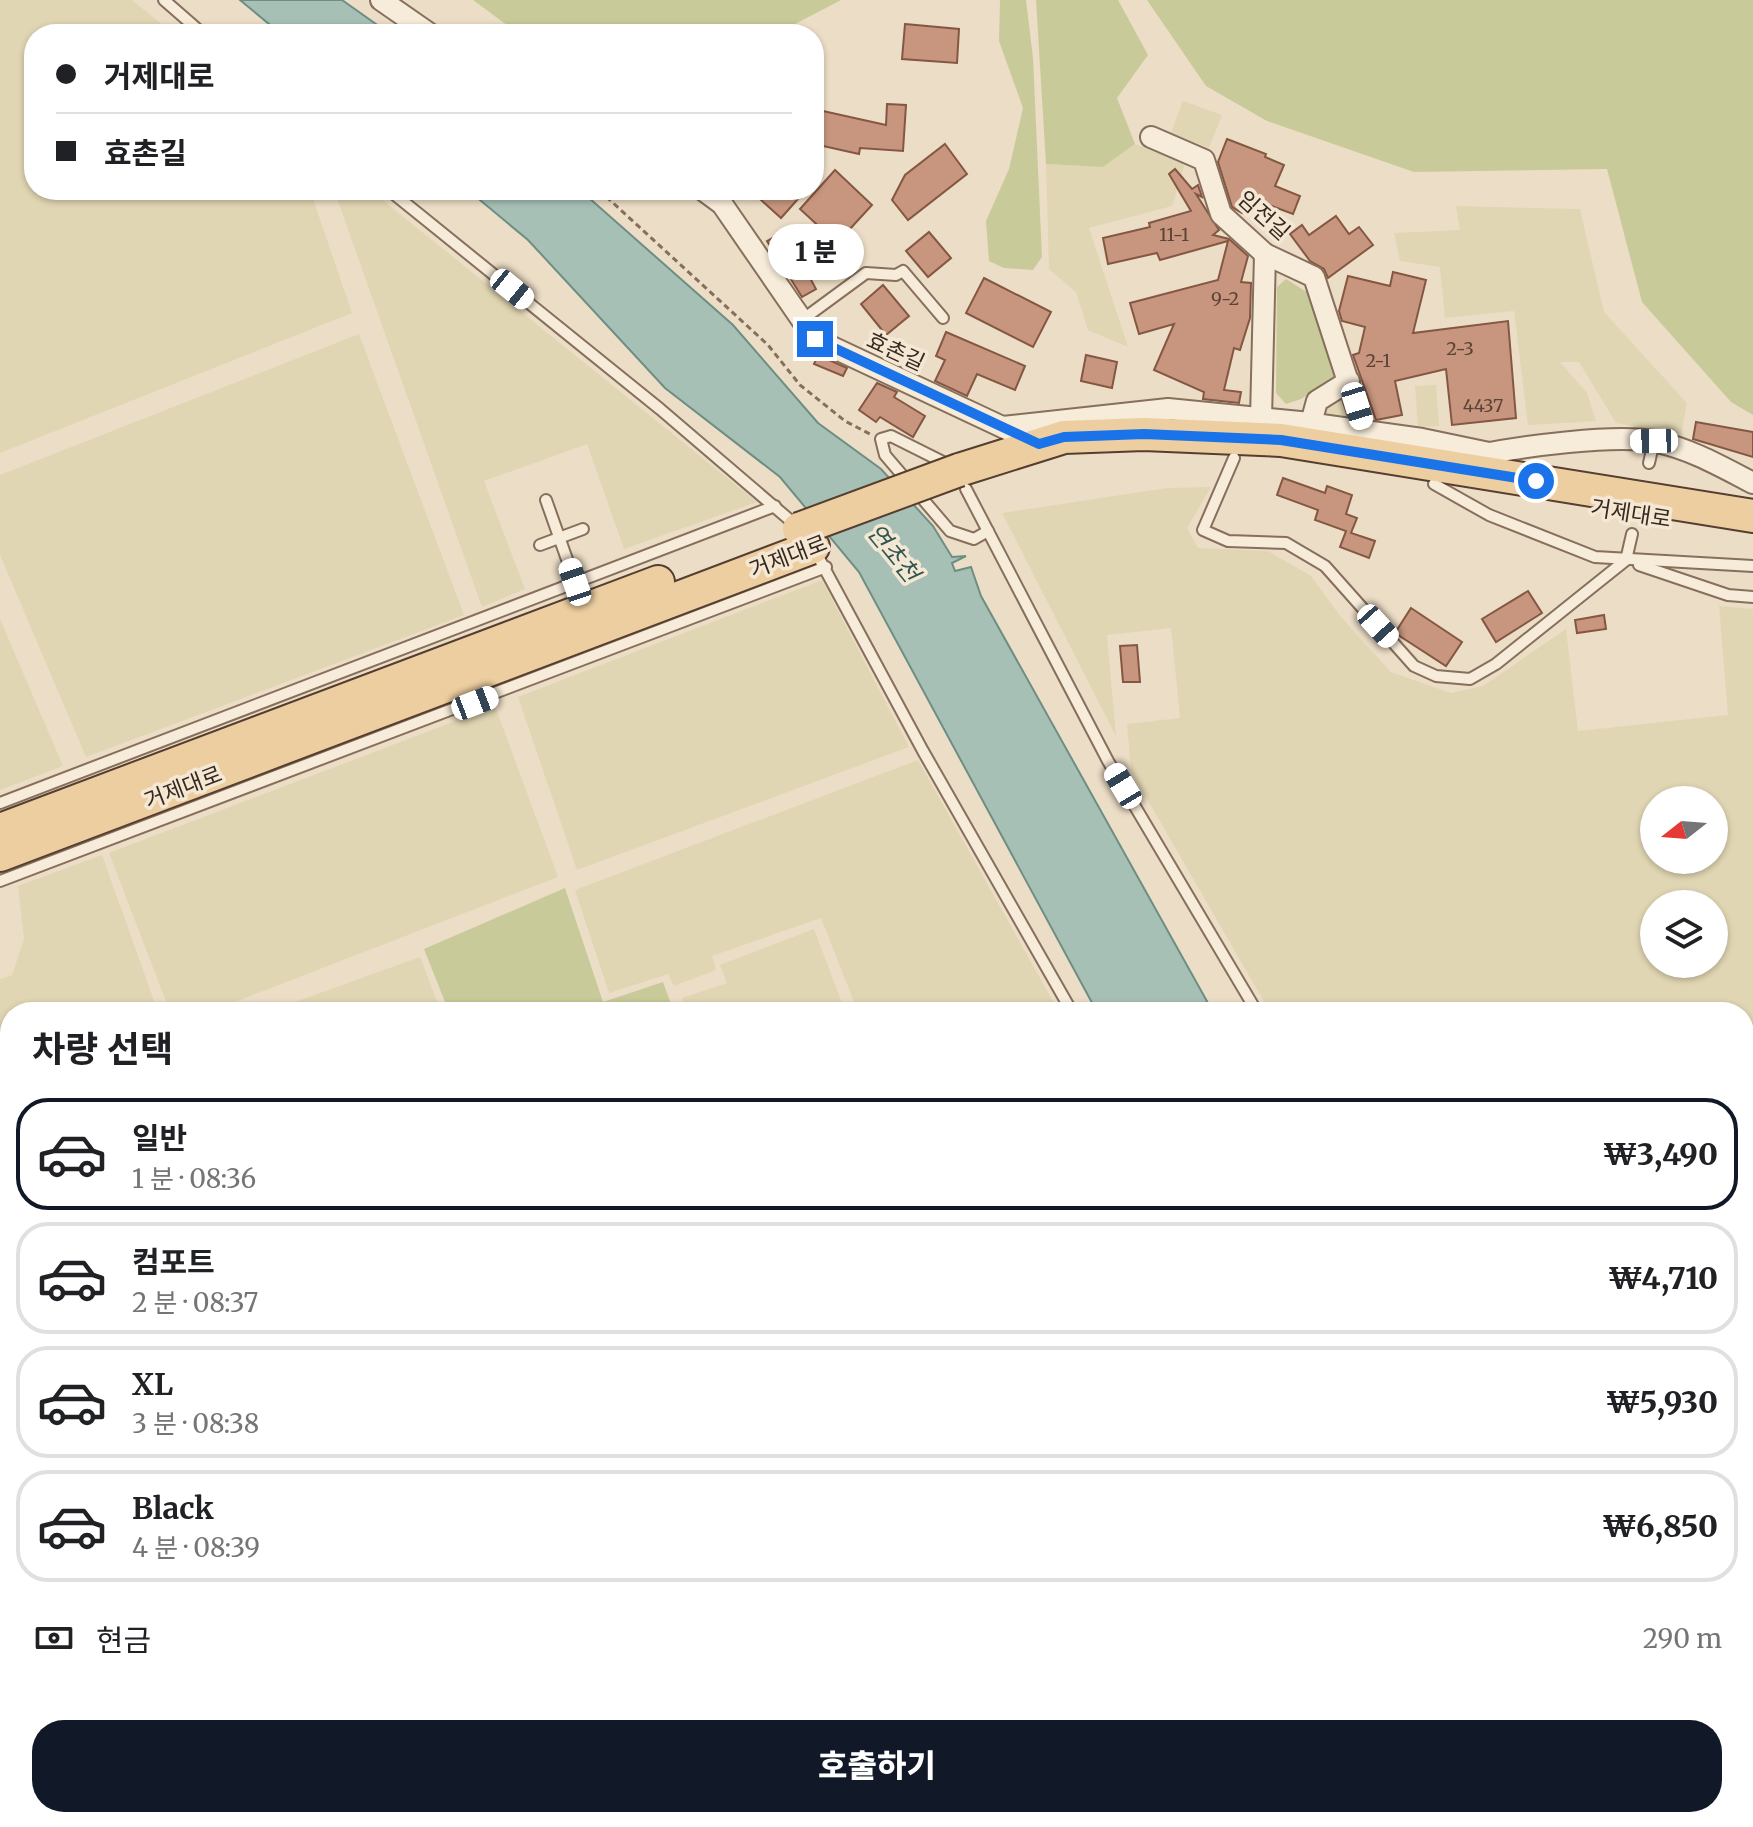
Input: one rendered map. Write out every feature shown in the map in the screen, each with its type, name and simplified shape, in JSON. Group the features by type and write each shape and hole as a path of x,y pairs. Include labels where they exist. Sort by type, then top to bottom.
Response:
{"main road":[{"name":"거제대로","path":"0,855 813,548 1039,444 1064,437 1144,434 1281,440 1433,475 1753,533"},
{"name":"거제대로","path":"963,479 1075,456 1150,454 1275,460 1433,475 1753,516"},
{"name":"거제대로","path":"0,830 813,548"}],"street":[{"path":"381,0 416,24"},
{"name":"임전길","path":"1151,137 1204,160 1221,214 1265,254 1314,277 1364,431"},
{"name":"효촌길","path":"717,200 815,339 1039,444"},
{"path":"1261,418 1265,254"},
{"path":"1311,423 1317,401 1349,381"},
{"path":"1003,427 1168,409 1311,423 1489,453"},
{"path":"1433,475 1489,453 1584,442 1654,441 1690,452 1753,483"}],"lane":[{"path":"164,0 192,24"},
{"path":"401,200 775,506 813,548 923,751 1066,1002"},
{"path":"802,320 866,273 896,275 903,271 943,318"},
{"path":"988,531 974,539 950,531 885,455 881,439 891,436 963,479 1108,761 1251,1002"},
{"path":"1649,463 1654,441"},
{"path":"1234,458 1203,530 1228,541 1286,543 1325,566 1414,666 1436,676 1470,679 1496,664 1626,560 1632,534"},
{"path":"1433,475 1502,521 1595,557 1753,566"},
{"path":"546,500 575,582"},
{"path":"0,803 775,506"},
{"path":"540,545 583,529"},
{"path":"0,881 813,548"},
{"path":"1626,560 1728,595 1753,597"}],"path":[{"path":"610,200 768,345 800,385 845,421 881,439"}],"shaded area":[{"path":"0,0 132,0 162,24 24,24 24,200 313,200 352,313 0,453"},
{"path":"1183,101 1222,115 1209,148 1171,133"},
{"path":"1135,144 1185,164 1172,206 1089,228 1128,347 1088,330 1076,292 1049,269 1046,164 1103,167"},
{"path":"338,200 382,200 757,502 624,549 587,444 484,481 525,589 482,607"},
{"path":"1456,206 1580,209 1604,312 1687,403 1681,435 1616,423 1579,362 1560,362 1587,393 1596,421 1528,425 1514,311 1445,318 1440,267 1400,261 1394,233 1460,230"},
{"path":"359,334 464,615 86,757 0,555 0,475"},
{"path":"1436,385 1439,426 1418,427 1415,386"},
{"path":"1339,397 1348,404 1348,421 1322,417 1323,407"},
{"path":"1211,487 1187,528 1198,548 1268,551 1311,576 1341,617 1391,672 1451,693 1483,686 1566,629 1578,731 1728,715 1719,606 1753,609 1753,1002 1264,1002 1131,771 1127,724 1180,718 1171,628 1107,635 1116,736 1002,513 1167,488"},
{"path":"822,580 909,747 577,870 518,697"},
{"path":"0,619 63,766 0,790"},
{"path":"495,706 558,877 235,1002 166,1002 109,853"},
{"path":"918,760 1053,1002 854,1002 821,918 712,956 716,970 674,986 668,974 609,993 575,890"},
{"path":"102,855 154,1002 0,1002 0,979 12,975 24,939 18,886"},
{"path":"814,929 842,1002 684,1002 682,998 727,983 720,965"},
{"path":"420,957 437,1002 295,1002"}],"green space":[{"path":"473,0 841,0 795,24 505,24"},
{"path":"1000,0 1026,0 1033,58 1042,257 1033,270 1004,268 989,261 986,221 1009,169 1023,108 999,41"},
{"path":"1036,0 1118,0 1148,55 1117,98 1135,144 1103,167 1046,164"},
{"path":"1147,0 1753,0 1753,415 1731,402 1642,302 1607,169 1414,172 1267,121 1206,86"},
{"path":"1286,279 1313,296 1335,375 1301,399 1286,404 1276,393 1277,287"},
{"path":"565,888 603,1002 445,1002 424,949"},
{"path":"663,982 670,1002 603,1002"}],"water":[{"path":"240,0 342,0 376,24 269,24"},
{"name":"연초천","path":"480,200 591,200 733,325 818,423 881,469 933,526 952,557 966,556 952,563 955,571 971,567 981,596 1207,1002 1092,1002 859,572 780,477 665,388 528,240"}],"building":[{"path":"905,24 959,29 957,63 902,59"},
{"path":"887,104 906,105 903,151 860,148 859,154 824,146 824,111 886,125"},
{"path":"1227,139 1266,154 1265,157 1284,165 1275,186 1300,196 1293,214 1248,197 1242,213 1232,207 1218,162"},
{"path":"945,144 967,174 908,220 892,200 905,175"},
{"path":"1175,169 1192,189 1198,185 1202,197 1196,194 1219,230 1213,235 1229,239 1248,256 1241,282 1251,283 1250,318 1240,350 1234,348 1224,390 1241,392 1239,403 1203,399 1204,392 1154,370 1174,324 1139,334 1130,303 1218,280 1228,241 1160,260 1157,253 1108,264 1103,238 1150,227 1149,223 1191,211 1169,174"},
{"path":"835,170 872,205 837,243 800,209 808,200 824,200 824,182"},
{"path":"761,200 797,200 781,218"},
{"path":"1336,216 1349,234 1359,227 1373,245 1328,278 1324,269 1310,261 1290,234 1302,225 1309,235"},
{"path":"929,232 951,258 928,277 906,251"},
{"path":"778,235 789,239 816,289 802,297 767,241"},
{"path":"1393,272 1426,280 1413,333 1508,321 1516,418 1452,425 1446,369 1395,381 1402,415 1376,420 1353,355 1359,353 1365,327 1342,321 1339,311 1348,276 1390,286"},
{"path":"984,278 1051,312 1033,347 966,313"},
{"path":"883,285 909,316 886,335 861,304"},
{"path":"946,332 1025,366 1015,390 977,374 967,396 935,381 945,360 936,356"},
{"path":"818,355 847,368 843,376 814,364"},
{"path":"1086,355 1117,362 1112,388 1081,381"},
{"path":"877,383 897,392 894,397 925,416 913,437 880,417 876,422 859,410"},
{"path":"1696,422 1753,432 1753,457 1693,439"},
{"path":"1283,478 1325,493 1327,486 1352,495 1346,514 1357,518 1351,533 1375,541 1369,558 1340,547 1346,531 1315,520 1318,510 1277,495"},
{"path":"1528,591 1542,613 1496,642 1482,619"},
{"path":"1411,608 1462,642 1446,666 1395,633"},
{"path":"1604,615 1606,629 1577,633 1575,620"},
{"path":"1137,645 1140,682 1123,682 1120,646"}],"route":[{"path":"815,339 1039,444 1064,437 1144,434 1281,440 1536,481"}]}
